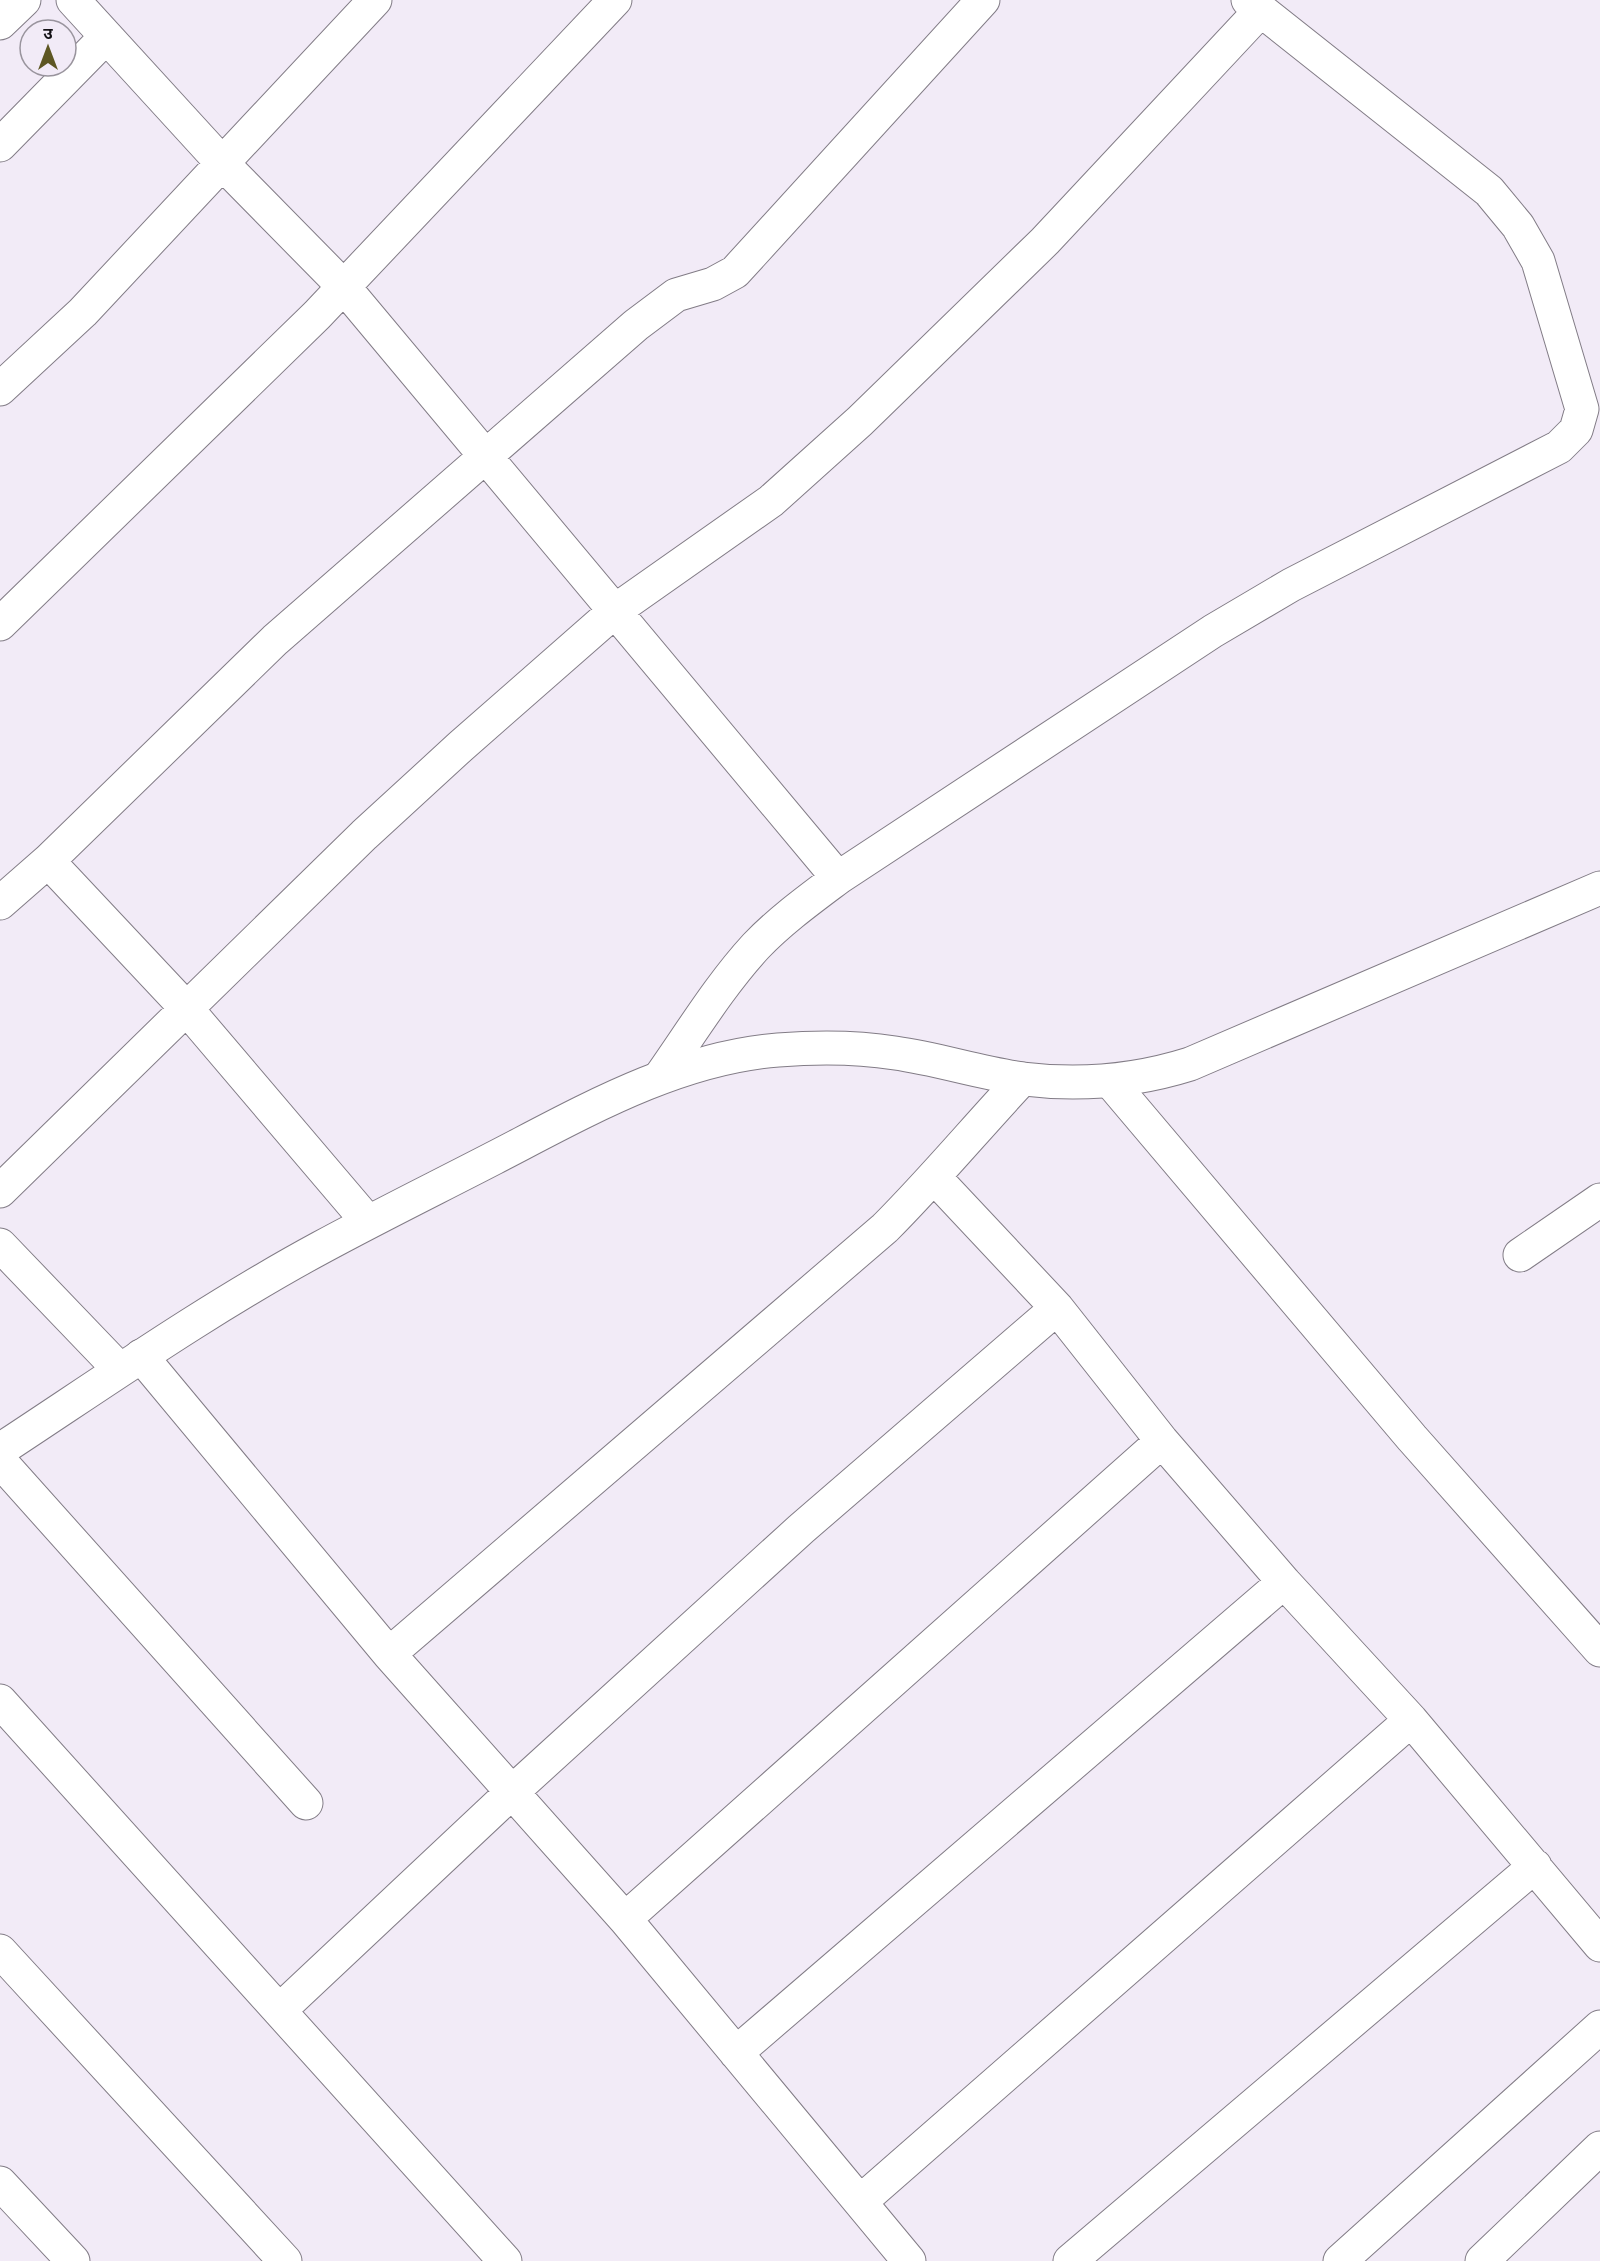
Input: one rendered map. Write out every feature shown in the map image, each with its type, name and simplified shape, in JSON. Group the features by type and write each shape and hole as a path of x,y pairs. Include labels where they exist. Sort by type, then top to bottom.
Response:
{"street":[{"path":"0,23 24,0"},
{"path":"73,0 223,164 344,287 487,455 838,878"},
{"path":"0,389 83,312 375,0"},
{"path":"0,624 344,287 615,0"},
{"path":"0,903 48,861 275,640 659,306 676,295 713,284 735,272 983,0"},
{"path":"0,1191 364,835 616,610 771,501 860,421 1045,241 1255,5 1489,191 1518,226 1538,261 1582,409 1576,430 1559,447 1291,585 1213,631 838,878 798,907 757,945 733,974 660,1077"},
{"path":"0,145 106,37"},
{"path":"48,861 186,1008 369,1222"},
{"path":"0,1450 130,1362 317,1249 660,1077 723,1057 776,1050 831,1047 894,1052 1022,1079 1110,1081 1151,1077 1190,1064 1597,893"},
{"path":"389,1654 885,1228 935,1178 974,1130 1022,1079"},
{"path":"1110,1081 1412,1438 1600,1650"},
{"path":"935,1178 1057,1308 1162,1441 1284,1582 1411,1720 1600,1945"},
{"path":"1521,1255 1600,1200"},
{"path":"0,1245 130,1362 625,1919 909,2261"},
{"path":"280,2010 511,1793 801,1529 1057,1308"},
{"path":"625,1919 1162,1441"},
{"path":"0,1461 306,1803"},
{"path":"736,2053 1284,1582"},
{"path":"0,1701 505,2261"},
{"path":"860,2202 1411,1720"},
{"path":"1070,2261 1535,1866"},
{"path":"0,1951 285,2261"},
{"path":"1340,2261 1600,2027"},
{"path":"1482,2261 1600,2148"},
{"path":"0,2184 73,2261"}]}
